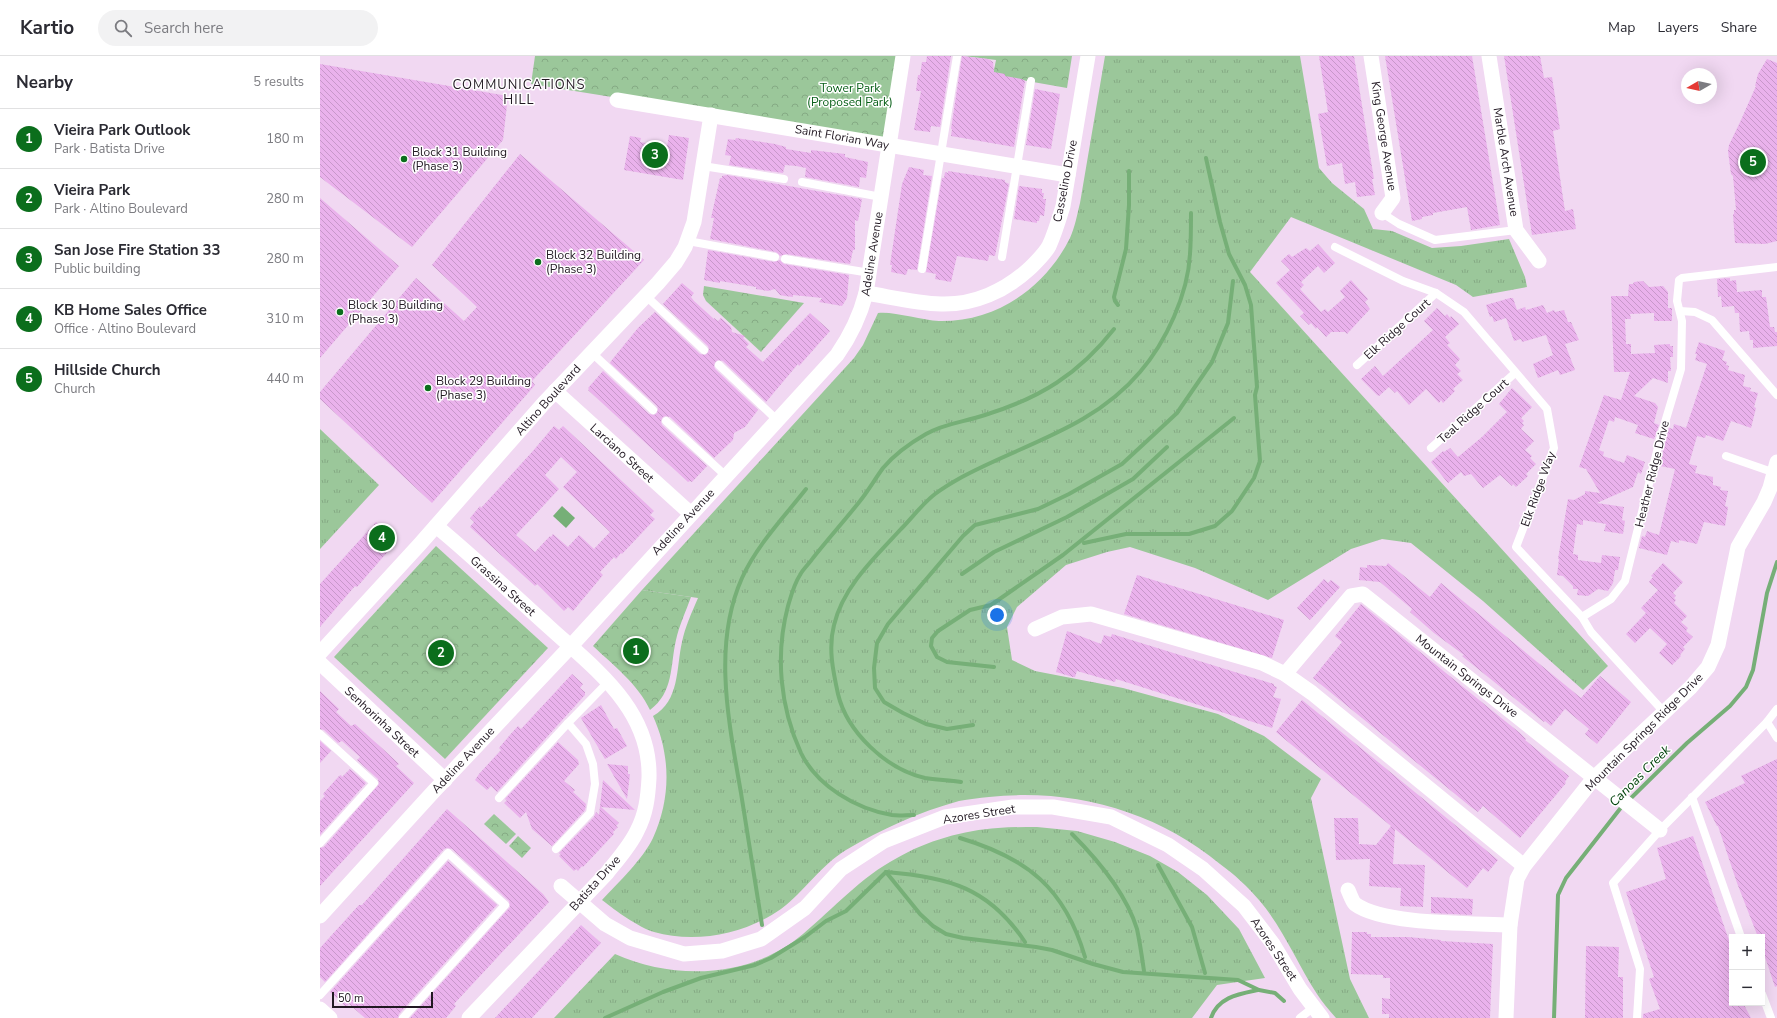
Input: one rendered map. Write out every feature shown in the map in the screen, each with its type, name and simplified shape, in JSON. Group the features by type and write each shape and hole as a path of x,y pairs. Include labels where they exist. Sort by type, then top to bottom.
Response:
{"street":[{"name":"Adeline Avenue","path":"320,916 837,355 848,340 857,323 870,273 904,56"},
{"name":"Casselino Drive","path":"866,292 916,301 955,304 998,291 1011,284 1038,260 1048,246 1058,223 1068,175 1088,56"},
{"name":"King George Avenue","path":"1371,56 1393,198 1382,213"},
{"name":"Marble Arch Avenue","path":"1489,56 1516,230 1539,261"},
{"name":"Saint Florian Way","path":"617,100 1068,175"},
{"name":"Altino Boulevard","path":"320,653 436,526 555,391 646,296 676,262 688,241 694,222 711,115"},
{"name":"Larciano Street","path":"555,391 690,514"},
{"name":"Mountain Springs Ridge Drive","path":"1506,1018 1510,925 1517,879 1524,866 1594,778 1701,677 1714,656 1721,634 1738,547 1764,502 1776,467"},
{"name":"Grassina Street","path":"436,526 570,646"},
{"name":"Mountain Springs Drive","path":"1285,674 1351,596 1363,594 1660,830"},
{"path":"1034,629 1062,617 1091,614 1262,664 1285,674 1312,693 1524,866"},
{"name":"Batista Drive","path":"469,1018 608,873 637,831 648,801 649,769 645,744 637,721 624,700 608,682 570,646"},
{"name":"Senhorinha Street","path":"320,664 445,780"},
{"name":"Azores Street","path":"561,886 605,924 630,938 684,954 722,951 761,939 805,908 841,869 884,841 945,817 1013,807 1053,807 1111,817 1168,845 1203,869 1244,906 1273,944 1300,989 1318,1012"},
{"path":"1348,890 1354,903 1383,916 1416,920 1510,925"},
{"path":"320,1009 330,1018"}],"lane":[{"path":"922,269 957,56"},
{"path":"1002,257 1031,81"},
{"path":"703,166 784,179"},
{"path":"802,182 881,196"},
{"path":"1382,213 1399,224 1435,240 1516,230"},
{"path":"688,241 775,257"},
{"name":"Elk Ridge Way","path":"1335,247 1403,281 1436,293 1464,312 1547,409 1554,448 1516,547 1582,617 1591,632 1664,712"},
{"path":"785,259 870,273"},
{"name":"Heather Ridge Drive","path":"1582,617 1611,599 1625,581 1660,439 1681,368 1682,321 1677,301 1678,284 1682,278 1777,266"},
{"name":"Elk Ridge Court","path":"1357,365 1436,293"},
{"path":"646,296 704,350"},
{"path":"1680,311 1695,312 1712,320 1777,395"},
{"path":"591,352 653,410"},
{"path":"719,365 777,420"},
{"name":"Teal Ridge Court","path":"1431,448 1515,373"},
{"path":"666,421 726,476"},
{"path":"1726,456 1776,467"},
{"path":"499,798 608,682"},
{"path":"1637,1018 1640,969 1613,884 1660,830 1767,722 1777,709"},
{"path":"1767,722 1777,738"},
{"path":"556,849 590,813 594,784 593,764 586,744 568,723"},
{"path":"320,734 374,783 320,843"},
{"path":"1692,797 1740,934"},
{"path":"320,995 448,854 505,905 403,1018"},
{"path":"1765,1002 1771,1018"},
{"path":"1300,1018 1318,1012"}],"green space":[{"name":"Tower Park (Proposed Park)","path":"535,56 899,56 885,141 531,84"},
{"path":"964,56 1072,56 1067,88 993,75 996,60"},
{"path":"1105,56 1300,56 1319,168 1332,183 1364,209 1373,229 1392,231 1432,248 1461,246 1509,239 1525,277 1527,287 1473,297 1456,285 1291,217 1250,272 1608,666 1583,690 1483,601 1411,543 1382,539 1351,549 1268,600 1195,568 1130,547 1107,552 1066,565 1017,607 1007,627 1012,660 1035,671 1123,688 1218,714 1264,736 1321,779 1311,798 1350,979 1369,1018 1336,1018 1317,994 1283,934 1268,911 1236,876 1195,846 1169,830 1141,817 1112,807 1082,800 1051,796 1020,795 989,797 959,801 930,810 887,828 846,850 829,863 781,909 767,918 752,925 720,934 703,937 686,937 654,932 634,923 602,900 630,870 649,846 659,823 666,792 666,762 659,731 653,716 662,710 672,693 683,636 698,598 642,590 854,358 863,345 878,313 891,313 939,321 960,320 999,308 1016,299 1033,286 1047,272 1060,256 1070,238 1076,221"},
{"path":"704,286 804,303 761,352 706,301 703,295"},
{"path":"320,429 379,485 320,549"},
{"path":"436,546 548,648 445,759 334,657"},
{"path":"642,590 691,597 677,635 670,678 667,687 658,703 650,710 632,683 593,646"},
{"path":"494,814 516,834 506,844 484,824"},
{"path":"1037,827 1077,831 1115,842 1150,856 1178,872 1207,895 1239,929 1265,978 1217,985 1192,1018 554,1018 615,954 638,963 688,971 712,971 737,967 782,949 803,934 871,874 920,846 946,837 972,831"},
{"path":"518,836 531,848 522,858 509,846"}],"shaded area":[{"path":"562,506 575,518 566,528 553,516"}],"building":[{"path":"927,56 951,56 940,127 931,126 930,132 914,130 921,91 916,91 918,75 920,75 922,62 926,62"},
{"path":"962,56 988,59 993,62 994,72 1025,81 1014,147 951,136"},
{"path":"1319,56 1354,56 1374,179 1372,179 1375,195 1357,197 1355,182 1345,184 1342,163 1327,166 1318,114 1328,112"},
{"path":"1385,56 1472,56 1500,225 1471,230 1467,207 1433,213 1433,215 1412,221"},
{"path":"1504,56 1540,56 1544,78 1552,77 1560,129 1553,131 1565,211 1573,209 1576,229 1532,235"},
{"path":"1767,59 1777,63 1777,241 1765,244 1735,243 1733,214 1734,210 1736,210 1733,176 1731,174 1728,151 1729,145 1756,86 1758,74"},
{"name":"Block 31 Building (Phase 3)","path":"320,64 508,96 503,140 412,247 320,177"},
{"path":"1035,89 1060,94 1051,149 1026,145"},
{"path":"669,135 689,138 683,180 624,170 630,136 641,138 640,142 667,147"},
{"path":"736,138 775,144 786,147 786,149 811,153 811,150 845,154 845,157 868,162 866,178 860,177 859,187 805,177 806,168 796,166 785,165 783,173 729,165 731,156 725,155 728,139 735,140"},
{"path":"520,154 644,260 532,381 535,385 432,503 320,399 320,392 416,278 464,321 477,307 432,265"},
{"path":"909,167 924,170 923,175 932,176 917,270 908,269 906,275 891,272 892,265 890,265 902,184"},
{"path":"948,171 1005,180 1005,182 1009,184 995,256 989,255 988,261 957,256 951,282 935,279 936,274 926,272 942,178 944,178 945,172 948,173"},
{"path":"727,175 862,199 858,221 855,220 855,250 853,250 850,264 786,254 780,256 776,252 710,239 714,218 711,218 720,178"},
{"path":"1019,186 1042,189 1042,193 1044,193 1043,199 1046,199 1044,216 1040,215 1037,223 1014,219"},
{"name":"Block 30 Building (Phase 3)","path":"320,198 399,266 320,358"},
{"path":"1318,244 1335,263 1324,273 1318,266 1301,282 1304,285 1300,289 1321,312 1325,309 1328,312 1345,297 1340,291 1351,280 1368,299 1365,302 1370,309 1347,334 1345,332 1331,332 1326,337 1317,327 1316,329 1311,323 1309,325 1300,316 1304,313 1276,283 1290,270 1281,261 1289,254 1292,257 1306,248 1310,251"},
{"path":"708,250 774,262 780,260 784,264 849,275 847,298 842,306 819,302 822,298 780,295 775,289 768,291 756,289 756,287 704,280"},
{"path":"1730,278 1730,281 1736,280 1737,292 1762,290 1762,297 1766,297 1770,327 1774,327 1775,332 1777,332 1777,346 1753,348 1753,340 1750,340 1749,331 1740,332 1739,313 1735,313 1734,306 1722,307 1721,296 1718,297 1717,279"},
{"path":"1643,281 1649,287 1663,286 1668,292 1668,308 1672,308 1672,321 1654,321 1654,313 1630,314 1631,319 1625,319 1626,344 1631,344 1631,354 1655,353 1654,345 1670,344 1670,346 1673,346 1673,357 1670,357 1671,371 1668,371 1668,383 1653,378 1634,396 1655,403 1658,407 1654,423 1659,425 1654,439 1635,433 1638,425 1615,417 1614,422 1609,420 1599,450 1604,452 1603,456 1624,463 1627,455 1645,462 1641,474 1638,472 1633,487 1597,503 1624,507 1622,520 1625,521 1623,534 1604,531 1606,524 1583,520 1583,525 1577,524 1573,554 1578,555 1578,560 1601,563 1602,555 1620,557 1618,570 1615,570 1613,583 1608,591 1598,589 1588,596 1577,595 1578,589 1573,589 1573,586 1563,576 1557,575 1558,559 1568,499 1574,500 1585,494 1585,491 1600,493 1586,469 1579,467 1604,395 1621,400 1630,372 1614,372 1611,296 1628,296 1629,284"},
{"path":"682,283 694,293 691,297 694,301 714,319 718,321 721,318 731,327 732,332 745,336 743,338 749,344 746,347 763,362 810,313 830,331 799,366 798,364 766,402 723,361 718,360 715,362 715,369 758,410 745,427 734,433 733,440 714,458 670,417 665,416 662,418 662,425 707,466 692,482 688,482 588,390 588,388 603,371 649,414 654,415 657,413 657,406 610,363 638,328 655,312 700,354 705,355 708,353 708,346 663,304"},
{"path":"1513,298 1517,310 1525,307 1526,310 1543,305 1547,313 1554,310 1555,312 1564,310 1568,322 1571,322 1579,340 1565,344 1575,370 1560,375 1558,370 1538,378 1533,364 1553,355 1546,335 1522,342 1521,339 1514,341 1506,318 1494,322 1492,316 1490,317 1486,305"},
{"path":"1437,308 1445,316 1447,314 1450,318 1451,316 1459,324 1445,337 1450,343 1447,345 1460,359 1455,365 1461,371 1457,374 1463,380 1453,389 1455,391 1443,403 1441,400 1439,403 1426,389 1409,405 1397,391 1395,393 1389,387 1379,396 1377,395 1361,379 1375,366 1383,376 1433,330 1424,321"},
{"path":"1699,342 1725,351 1722,360 1727,362 1726,365 1729,366 1728,370 1745,375 1743,386 1751,388 1750,391 1758,393 1754,407 1756,408 1751,428 1731,421 1723,441 1706,435 1705,438 1697,436 1689,464 1697,466 1695,473 1713,477 1713,485 1721,487 1720,490 1728,491 1725,506 1728,507 1725,526 1704,522 1697,544 1679,540 1679,543 1671,541 1667,555 1639,548 1642,536 1645,537 1647,531 1659,535 1675,469 1660,466 1669,428 1673,429 1674,424 1686,428 1707,364 1695,360 1697,354 1695,354"},
{"path":"1512,388 1532,407 1521,418 1524,421 1522,423 1524,425 1521,429 1534,441 1525,450 1532,456 1530,458 1536,464 1526,474 1528,476 1516,487 1513,484 1512,486 1500,475 1483,488 1471,474 1464,476 1461,472 1448,483 1431,462 1443,451 1444,452 1450,448 1458,457 1482,437 1507,412 1499,404"},
{"path":"554,426 559,430 563,426 654,511 650,515 655,519 622,554 621,553 616,559 614,557 600,572 603,575 573,611 568,607 564,611 537,584 535,586 470,527 474,522 470,518 532,452","holes":["561,457 577,472 563,487 610,532 594,549 579,535 568,547 553,534 535,552 516,535 559,489 545,475"]},
{"path":"376,522 397,541 357,587 355,586 320,627 320,584"},
{"path":"1388,563 1430,597 1441,583 1581,698 1600,676 1631,702 1597,744 1585,734 1589,729 1565,709 1551,726 1545,721 1544,722 1462,656 1464,655 1434,633 1410,612 1412,609 1380,582 1359,580 1360,567 1367,568 1367,565 1386,566"},
{"path":"1663,563 1683,582 1673,593 1676,596 1674,598 1676,600 1674,603 1687,616 1681,622 1688,628 1686,631 1693,637 1683,647 1685,649 1680,655 1681,656 1672,665 1659,653 1667,644 1650,628 1635,643 1626,634 1646,613 1641,608 1658,590 1649,582 1653,577 1651,576"},
{"path":"1137,575 1284,620 1272,658 1124,614"},
{"path":"1324,579 1328,583 1331,580 1340,587 1310,620 1297,608"},
{"path":"1361,604 1520,733 1526,739 1525,740 1569,776 1565,782 1566,783 1520,838 1483,806 1478,812 1471,807 1313,678 1342,642 1335,636"},
{"path":"1067,631 1101,644 1104,635 1111,637 1112,634 1274,684 1274,686 1277,687 1273,697 1281,699 1272,728 1116,679 1115,682 1077,671 1075,677 1056,672"},
{"path":"572,674 583,684 580,688 585,692 585,695 497,792 491,786 487,790 475,780 479,774 501,750 499,748 518,726 521,729"},
{"path":"320,691 339,709 336,712 351,726 355,724 384,750 399,764 396,766 414,783 320,886 320,848 324,847 379,784 378,779 357,760 360,757 342,741 338,743 324,730 320,729"},
{"path":"1302,700 1498,860 1488,872 1483,868 1467,888 1395,829 1393,864 1425,865 1423,907 1400,906 1401,888 1369,886 1370,859 1336,860 1334,818 1358,818 1359,844 1376,845 1391,826 1276,732"},
{"path":"601,705 614,729 617,728 627,746 605,759 581,718"},
{"path":"320,741 331,751 320,763"},
{"path":"558,742 578,760 579,764 564,781 575,790 573,792 586,804 585,810 552,846 532,829 526,812 520,818 504,803 507,800 505,799"},
{"path":"1777,759 1777,986 1775,987 1765,957 1765,934 1757,934 1737,883 1718,826 1705,802 1745,783 1741,776"},
{"path":"607,764 628,766 628,774 630,774 627,799"},
{"path":"350,769 366,783 320,835 320,801 325,796 323,794 339,776 341,775 342,777"},
{"path":"603,780 635,810 601,807 619,823 616,826 618,827 613,832 614,834 583,867 582,866 578,871 576,869 574,871 559,856 561,854 559,853 594,817 596,812 599,815"},
{"path":"447,809 543,894 549,902 454,1004 456,1006 446,1018 410,1018 510,907 509,901 452,849 444,849 325,982 320,977 320,948 359,905 362,905"},
{"path":"1693,836 1729,940 1729,1006 1745,1006 1751,1018 1643,1018 1643,1014 1660,1009 1649,979 1654,977 1626,892 1666,879 1657,848"},
{"path":"448,861 497,905 399,1014 398,1018 365,1018 349,1004 346,1007 330,992"},
{"path":"1431,897 1473,899 1472,915 1431,913"},
{"path":"581,925 601,943 532,1018 495,1018"},
{"path":"1352,932 1367,932 1367,934 1371,934 1371,937 1408,937 1441,941 1493,944 1490,1018 1389,1018 1389,1014 1382,1014 1382,998 1390,999 1390,978 1383,978 1383,975 1351,974"},
{"path":"1586,946 1619,947 1618,977 1623,977 1623,1018 1585,1018"}],"waterway":[{"path":"1084,543 1126,534 1189,534 1215,526 1232,511 1254,478 1260,461 1255,395 1257,387 1251,305 1245,285 1229,254 1220,222 1206,158"},
{"path":"1118,305 1114,297 1126,249 1129,205 1129,171"},
{"path":"961,782 925,778 910,773 883,757 870,747 859,735 843,708 838,694 833,668 831,642 838,611 852,585 861,573 921,507 935,494 948,485 985,465 1079,421 1101,407 1121,391 1140,372 1150,360 1167,332 1180,301 1188,269 1191,244 1191,213"},
{"path":"973,725 947,729 926,724 884,702 875,688 874,668 877,643 888,624 963,536 975,525 1038,509 1069,494 1122,464 1177,413 1212,362 1228,323 1233,281"},
{"path":"914,815 892,815 878,812 839,794 827,786 817,776 801,753 788,718 784,699 781,662 784,624 794,586 803,571 860,501 883,468 898,454 933,430 1005,408 1041,392 1072,372 1101,345 1114,329"},
{"path":"994,667 947,662 937,657 931,646 932,638 938,631 970,610 991,605 1063,555 1234,418"},
{"path":"962,574 994,552 1067,517 1133,479 1167,447"},
{"path":"762,925 728,712 725,657 733,604 742,578 755,554 806,489"},
{"name":"Canoas Creek","path":"1628,801 1687,743 1730,706 1746,687 1753,670 1767,593 1777,562"},
{"name":"Canoas Creek","path":"1554,1018 1558,895 1566,878 1623,805"},
{"path":"1072,834 1101,866 1126,903 1137,929 1144,971"},
{"path":"960,838 1005,855 1024,866 1040,879 1054,894 1066,912 1077,933 1085,957"},
{"path":"1158,865 1192,927 1205,973"},
{"path":"886,872 920,914 933,926 946,934 963,938 1052,950 1093,964 1123,972 1238,980 1259,990 1275,993 1284,1001"},
{"path":"886,872 929,877 948,882 982,897 997,909 1025,942"},
{"path":"605,1018 663,992 701,978 755,965 771,958 805,937 826,921 846,911 886,872"},
{"path":"1211,1018 1214,1011 1224,1001 1237,995 1258,990"}],"place":[{"name":"San Jose Fire Station 33","path":"655,155"},
{"name":"Block 31 Building (Phase 3)","path":"404,159"},
{"name":"Hillside Church","path":"1753,162"},
{"name":"Block 32 Building (Phase 3)","path":"538,262"},
{"name":"Block 30 Building (Phase 3)","path":"340,312"},
{"name":"Block 29 Building (Phase 3)","path":"428,388"},
{"name":"KB Home Sales Office","path":"382,538"},
{"name":"Vieira Park Outlook","path":"636,651"},
{"name":"Vieira Park","path":"441,653"}],"district":[{"name":"COMMUNICATIONS HILL","path":"519,92"}]}
